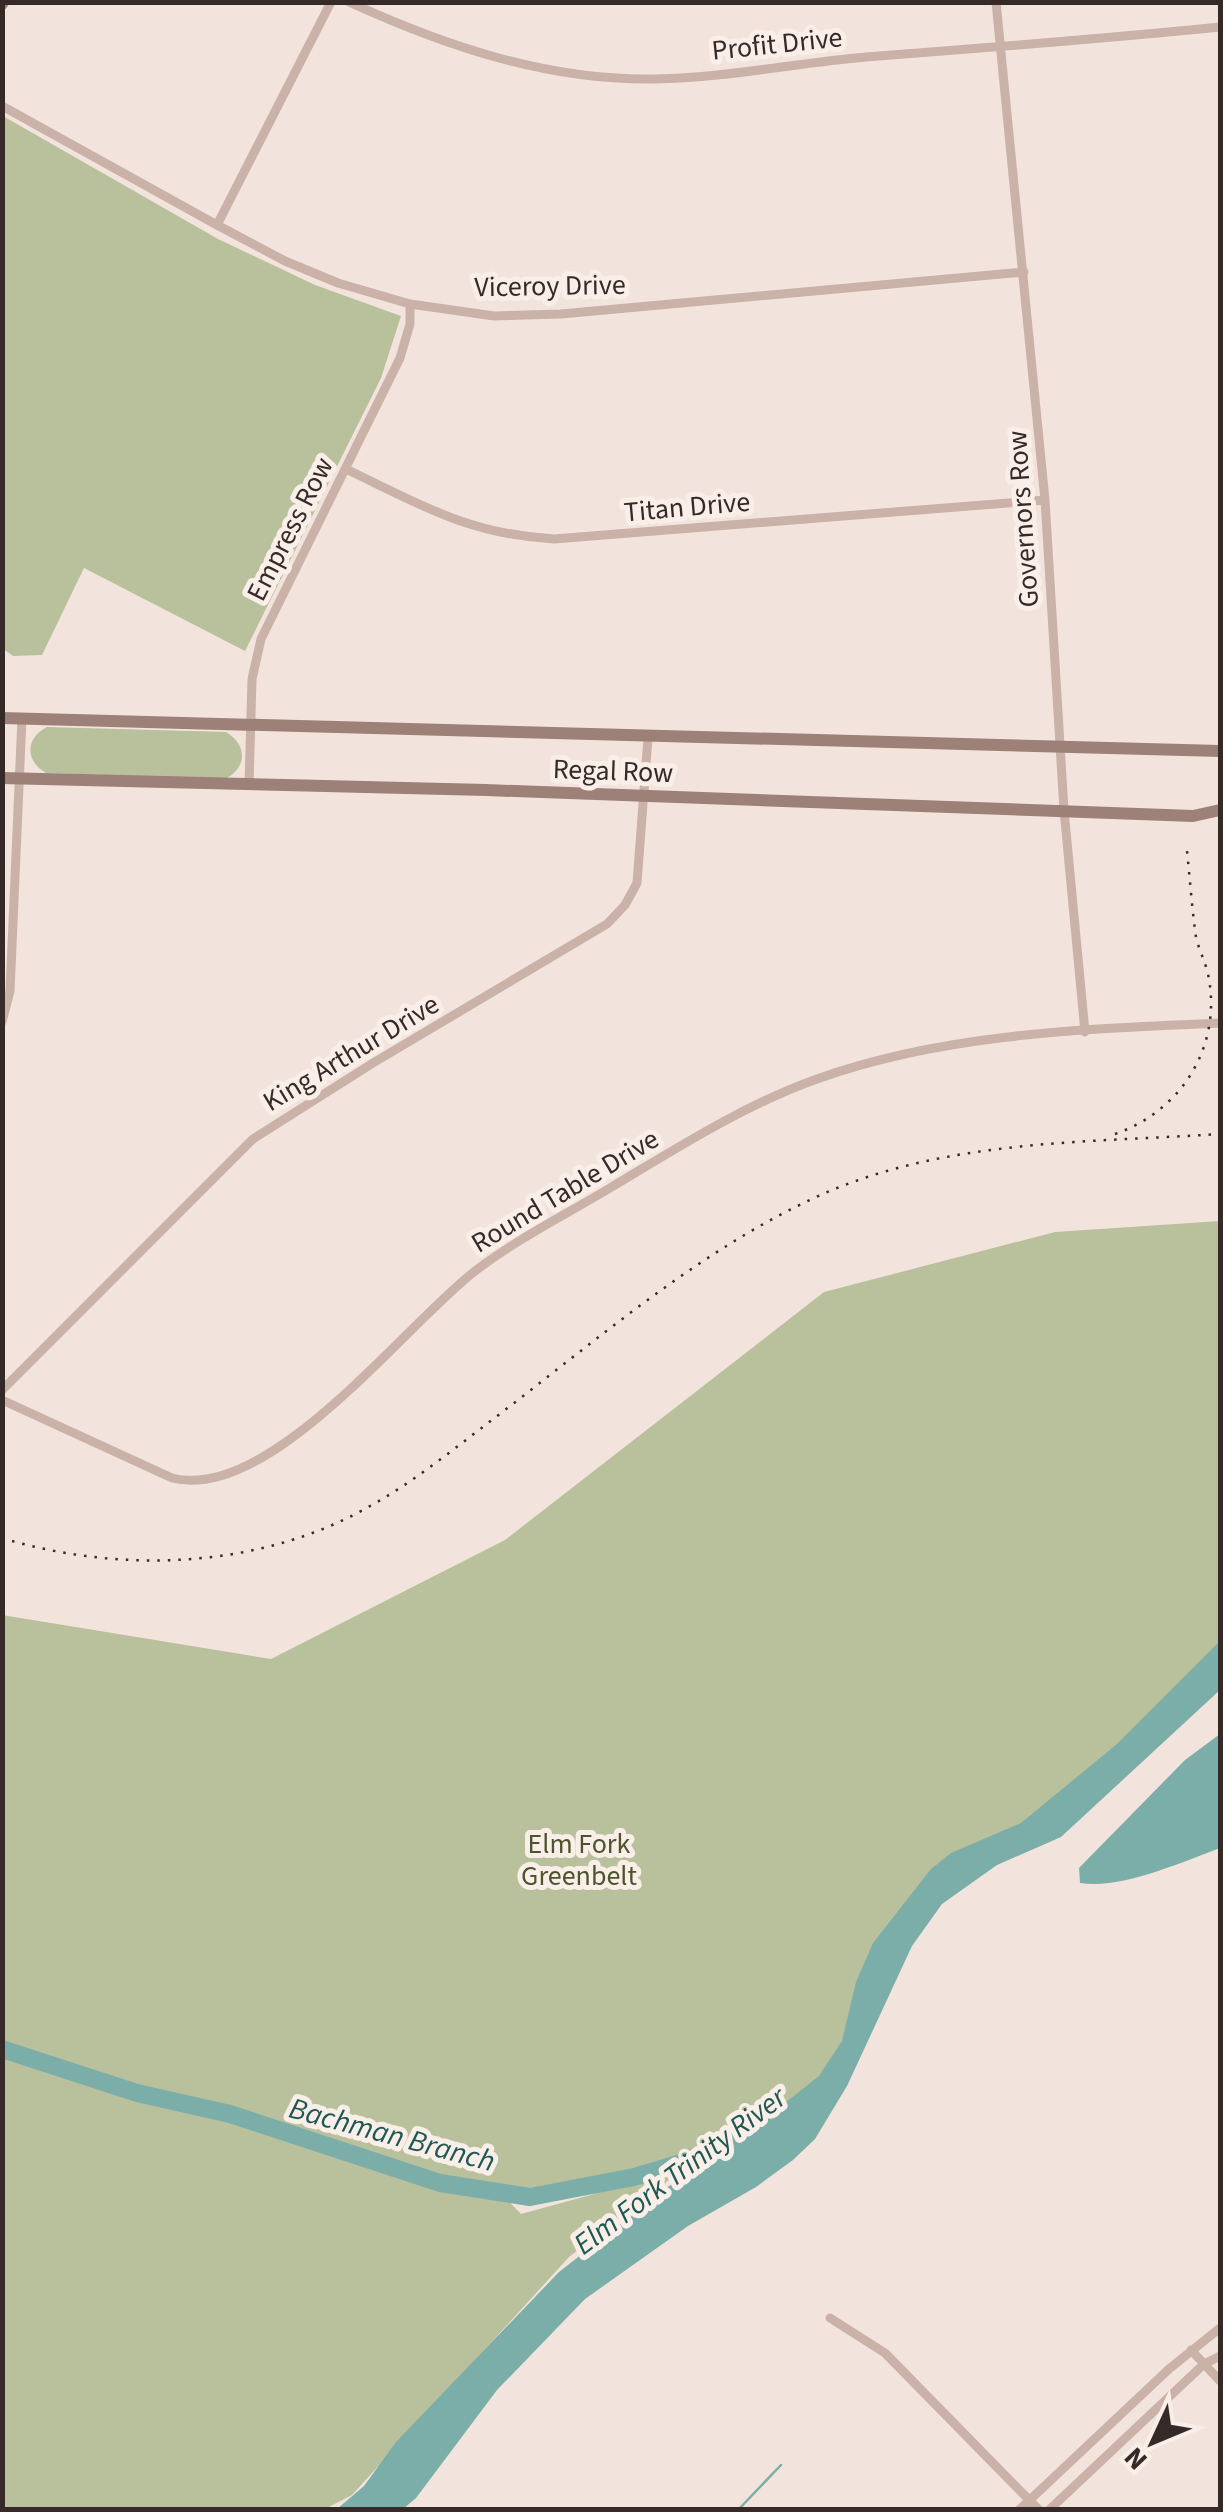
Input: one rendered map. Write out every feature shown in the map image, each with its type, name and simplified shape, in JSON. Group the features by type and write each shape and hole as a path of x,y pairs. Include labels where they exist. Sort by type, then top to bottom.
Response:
{"main road":[{"name":"Regal Row","path":"2,718 1220,751"},
{"name":"Regal Row","path":"2,778 486,790 1193,816 1220,810"}],"street":[{"path":"217,225 331,2"},
{"name":"Profit Drive","path":"349,2 415,33 484,55 548,70 656,79 1220,27"},
{"name":"Governors Row","path":"996,2 1045,500 1064,810 1085,1032"},
{"name":"Viceroy Drive","path":"2,106 286,261 338,283 410,304 494,316 561,314 1024,272"},
{"name":"Empress Row","path":"249,785 252,678 260,639 404,349 410,304"},
{"name":"Titan Drive","path":"346,469 461,523 514,536 554,539 1045,500"},
{"path":"2,1022 10,991 22,718"},
{"name":"King Arthur Drive","path":"2,1390 253,1139 607,924 636,886 648,738"},
{"name":"Round Table Drive","path":"2,1400 172,1478 199,1480 244,1466 309,1426 440,1300 489,1261 732,1118 810,1081 863,1064 946,1046 1220,1023"},
{"path":"830,2318 875,2344 1039,2510"},
{"path":"1019,2510 1191,2350 1220,2328"},
{"path":"1191,2350 1220,2381"},
{"path":"1049,2510 1204,2364 1220,2356"}],"green space":[{"path":"3,116 218,239 315,285 401,316 381,378 245,651 84,568 42,655 13,656 3,649"},
{"path":"47,727 226,732 238,743 241,763 225,779 46,773 34,762 30,750 35,737"},
{"name":"Elm Fork Greenbelt","path":"1220,1221 1220,1661 1046,1817 950,1871 817,2104 772,2140 714,2151 634,2177 530,2197 500,2192 521,2214 682,2170 569,2257 352,2495 325,2509 3,2509 2,1615 271,1659 505,1540 824,1292 1055,1232"}],"water":[{"path":"1220,1641 1220,1690 1061,1837 997,1865 942,1904 912,1946 847,2086 815,2139 756,2187 688,2226 585,2299 497,2390 416,2498 403,2509 337,2509 364,2486 396,2442 559,2272 714,2151 734,2130 785,2103 819,2076 842,2041 856,1982 873,1943 931,1869 951,1853 1021,1823 1117,1744"},
{"path":"1220,1734 1220,1848 1132,1879 1080,1883 1079,1868 1185,1760"}],"waterway":[{"name":"Bachman Branch","path":"2,2049 137,2093 230,2114 440,2183 530,2197 634,2177 734,2147"},
{"path":"738,2510 781,2465"}],"railway":[{"path":"1115,1134 1139,1123 1178,1092 1203,1050 1211,1000 1208,974 1196,937 1187,851"},
{"path":"2,1538 48,1550 142,1560 190,1559 283,1543 328,1527 401,1487 685,1273 768,1221 812,1199 860,1179 961,1154 1012,1147 1220,1134"}],"water label":[{"name":"Elm Fork Trinity River","path":"680,2171"}]}
